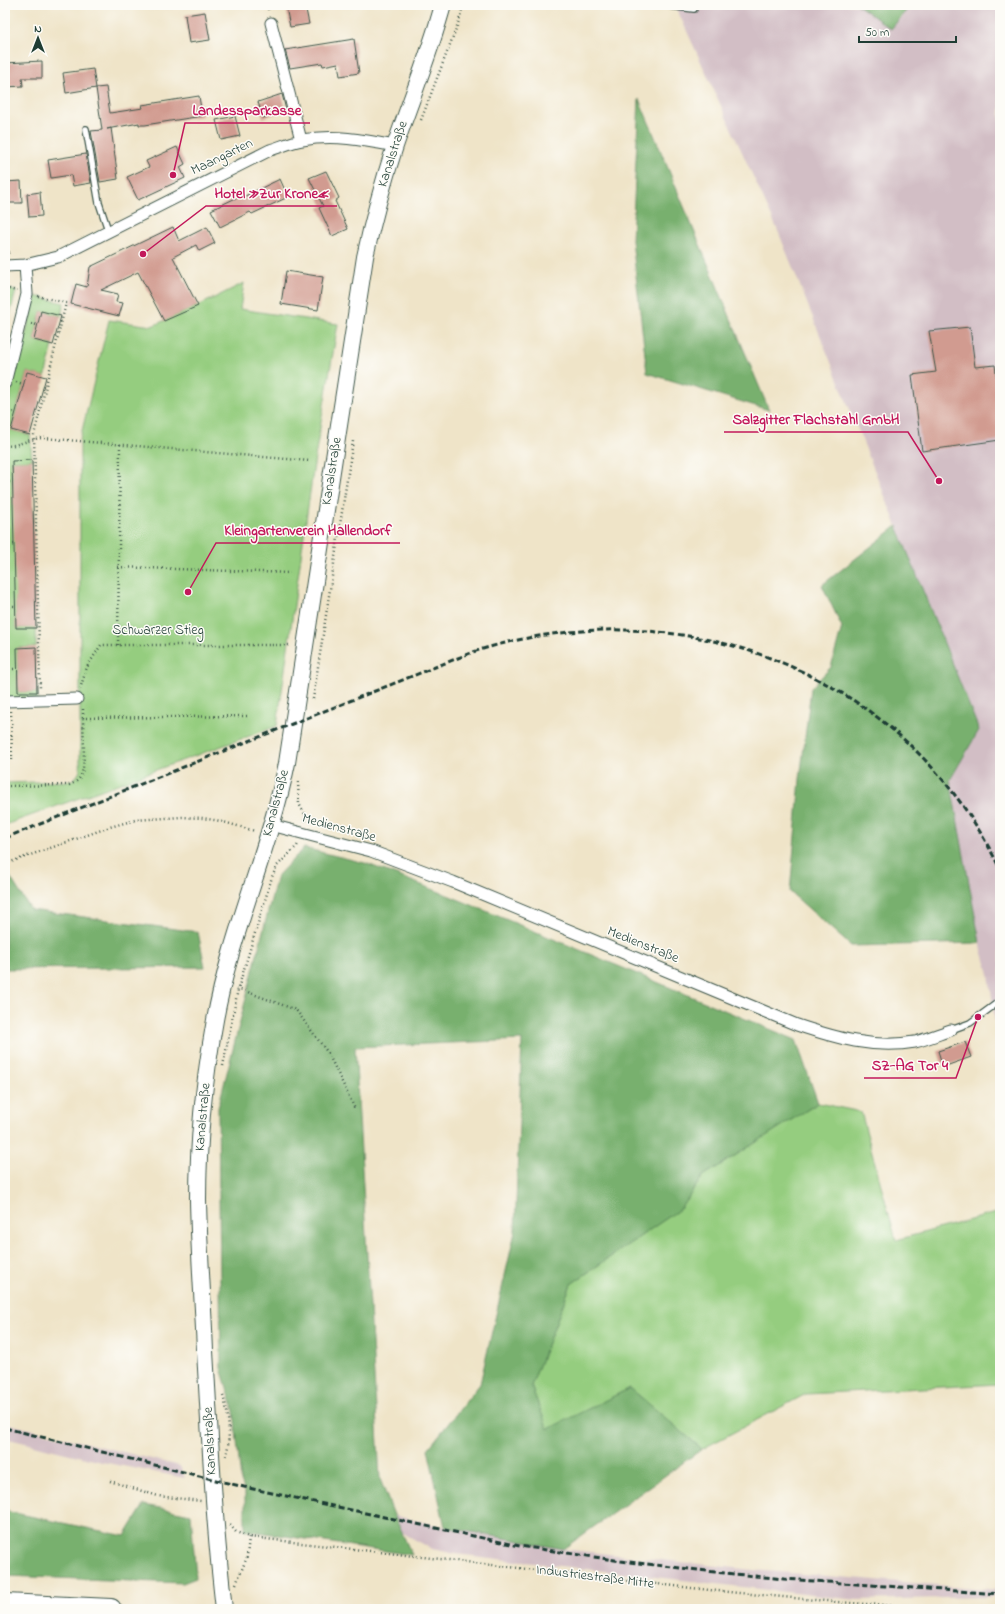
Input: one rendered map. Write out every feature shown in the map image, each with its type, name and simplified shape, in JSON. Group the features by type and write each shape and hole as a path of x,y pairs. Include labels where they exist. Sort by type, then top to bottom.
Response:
{"highway":[{"path":"5,1604 111,1609"}],"street":[{"name":"Kanalstraße","path":"224,1609 217,1548 214,1503 198,1200 200,1132 204,1091 215,1019 223,985 236,934 270,830 285,770 365,257 374,214 395,146 430,47 443,5"},
{"path":"271,23 301,140"},
{"name":"Maangarten","path":"5,266 25,265 58,257 108,230 270,150 301,140 322,137 340,137 367,140 395,146"},
{"path":"5,383 27,294 25,265"},
{"path":"8,701 77,699"},
{"name":"Medienstraße","path":"270,830 301,833 371,851 453,882 797,1025 834,1037 859,1043 889,1045 916,1042 951,1030"}],"lane":[{"path":"661,5 694,9"},
{"path":"86,129 99,203 108,230"},
{"name":"Medienstraße","path":"951,1030 970,1023 1000,1001"}],"path":[{"name":"Kanalstraße","path":"420,122 459,22 463,5"},
{"path":"5,252 18,253"},
{"path":"27,294 66,303 34,438 41,700"},
{"path":"5,410 16,413"},
{"name":"Kanalstraße","path":"312,703 354,434"},
{"path":"5,446 21,444 34,438 44,438 310,461"},
{"path":"118,645 120,444"},
{"path":"5,482 13,482"},
{"path":"5,544 14,544"},
{"path":"118,567 290,573"},
{"path":"5,606 16,606"},
{"name":"Schwarzer Stieg","path":"77,699 88,667 101,645 322,646"},
{"path":"5,669 17,669"},
{"path":"5,786 69,785 76,782 82,775 84,764 83,718 82,703 77,699"},
{"path":"8,701 12,761"},
{"path":"83,718 247,716"},
{"name":"Kanalstraße","path":"222,1073 238,989 272,877 277,866 297,846 306,816 299,804 299,778"},
{"path":"5,864 110,827 135,820 154,817 202,818 270,830"},
{"path":"293,844 297,846"},
{"path":"223,985 296,1010 328,1052 355,1109"},
{"name":"Kanalstraße","path":"221,1390 228,1411 228,1449 224,1463"},
{"path":"110,1481 158,1496 214,1503"},
{"name":"Industriestraße Mitte","path":"236,1585 247,1557 249,1537 718,1591 837,1602 941,1609"}],"shaded area":[{"path":"675,5 858,5 891,28 909,5 1000,5 1000,1064 989,974 980,943 950,780 979,730 778,231"},
{"path":"5,1423 180,1466 185,1478 102,1462 5,1438"},
{"path":"241,1481 445,1527 563,1549 753,1570 1000,1590 993,1597 856,1600 456,1554 432,1549 392,1527 245,1492"}],"green space":[{"path":"858,5 911,5 891,29"},
{"path":"639,99 769,410 647,373 632,240"},
{"path":"244,283 240,309 338,324 315,457 277,726 5,825 5,783 71,781 80,771 80,439 109,320 152,326 198,306"},
{"path":"5,288 16,291 5,333 5,314 8,303 5,302"},
{"path":"35,296 64,303 61,316 41,311 34,340 53,345 45,377 27,372 11,430 30,435 32,460 12,461 14,507 33,507 34,522 14,523 34,567 35,583 16,584 16,628 36,628 36,647 17,648 18,692 37,692 38,700 8,701 5,590 5,417"},
{"path":"897,526 979,730 950,780 980,943 851,946 790,892 800,779 811,688 831,667 842,627 822,585"},
{"path":"304,848 365,863 450,896 796,1040 818,1103 703,1176 680,1209 571,1284 531,1386 548,1429 630,1388 702,1449 563,1549 445,1527 428,1449 480,1384 515,1232 522,1040 355,1047 380,1479 412,1555 245,1530 245,1492 241,1481 234,1411 221,1368 218,1108 277,876"},
{"path":"5,869 31,910 198,932 205,967 5,969"},
{"path":"818,1103 861,1112 896,1240 1000,1212 1000,1384 806,1394 702,1449 630,1388 548,1430 531,1386 571,1284 680,1209 703,1176"},
{"path":"144,1505 191,1514 196,1578 183,1583 5,1576 5,1507 10,1512 125,1536"}],"building":[{"path":"305,5 309,24 290,27 286,7"},
{"path":"205,12 210,40 189,43 185,15"},
{"path":"354,39 359,73 340,76 338,63 323,66 322,63 290,68 285,50"},
{"path":"42,61 42,78 22,78 23,86 5,87 5,63"},
{"path":"93,69 96,88 66,93 63,73"},
{"path":"106,87 110,113 143,108 142,105 199,96 202,116 145,125 139,125 139,123 111,128 118,179 100,182 91,131 102,130 96,88"},
{"path":"282,94 286,110 263,118 258,102"},
{"path":"235,116 240,136 221,140 216,120"},
{"path":"177,147 185,164 180,167 185,178 138,200 127,177 149,167 146,161"},
{"path":"86,154 91,183 73,186 71,175 51,178 48,160"},
{"path":"326,171 339,198 335,201 348,229 332,236 319,208 323,206 309,178"},
{"path":"280,179 288,197 252,214 250,212 220,227 211,210 242,195 243,197"},
{"path":"21,181 22,203 5,203 5,182"},
{"path":"40,192 42,216 29,217 27,194"},
{"path":"173,227 179,241 207,227 215,243 199,251 196,245 173,257 198,306 164,321 138,272 101,290 118,294 116,302 123,303 119,316 71,304 76,284 87,287 90,267"},
{"path":"286,271 323,277 318,310 281,304"},
{"path":"41,311 61,316 53,345 34,340"},
{"path":"970,327 975,367 995,365 1000,405 1000,440 922,451 912,375 936,372 929,331"},
{"path":"27,372 46,377 30,435 11,430"},
{"path":"32,460 36,628 16,628 12,461"},
{"path":"36,647 37,692 18,692 17,648"},
{"path":"965,1042 971,1057 943,1067 938,1051"}],"railway":[{"path":"5,838 473,652 551,634 629,630 705,639 778,661 846,695 907,742 959,800 1000,869"},
{"path":"5,1428 244,1487 520,1546 621,1561 784,1579 1000,1594"},
{"path":"996,1609 1000,1604"}],"place":[{"name":"Landessparkasse","path":"173,175"},
{"name":"Hotel »Zur Krone«","path":"143,254"},
{"name":"Salzgitter Flachstahl GmbH","path":"939,481"},
{"name":"Kleingartenverein Hallendorf","path":"188,592"},
{"name":"SZ-AG Tor 4","path":"978,1017"}]}
